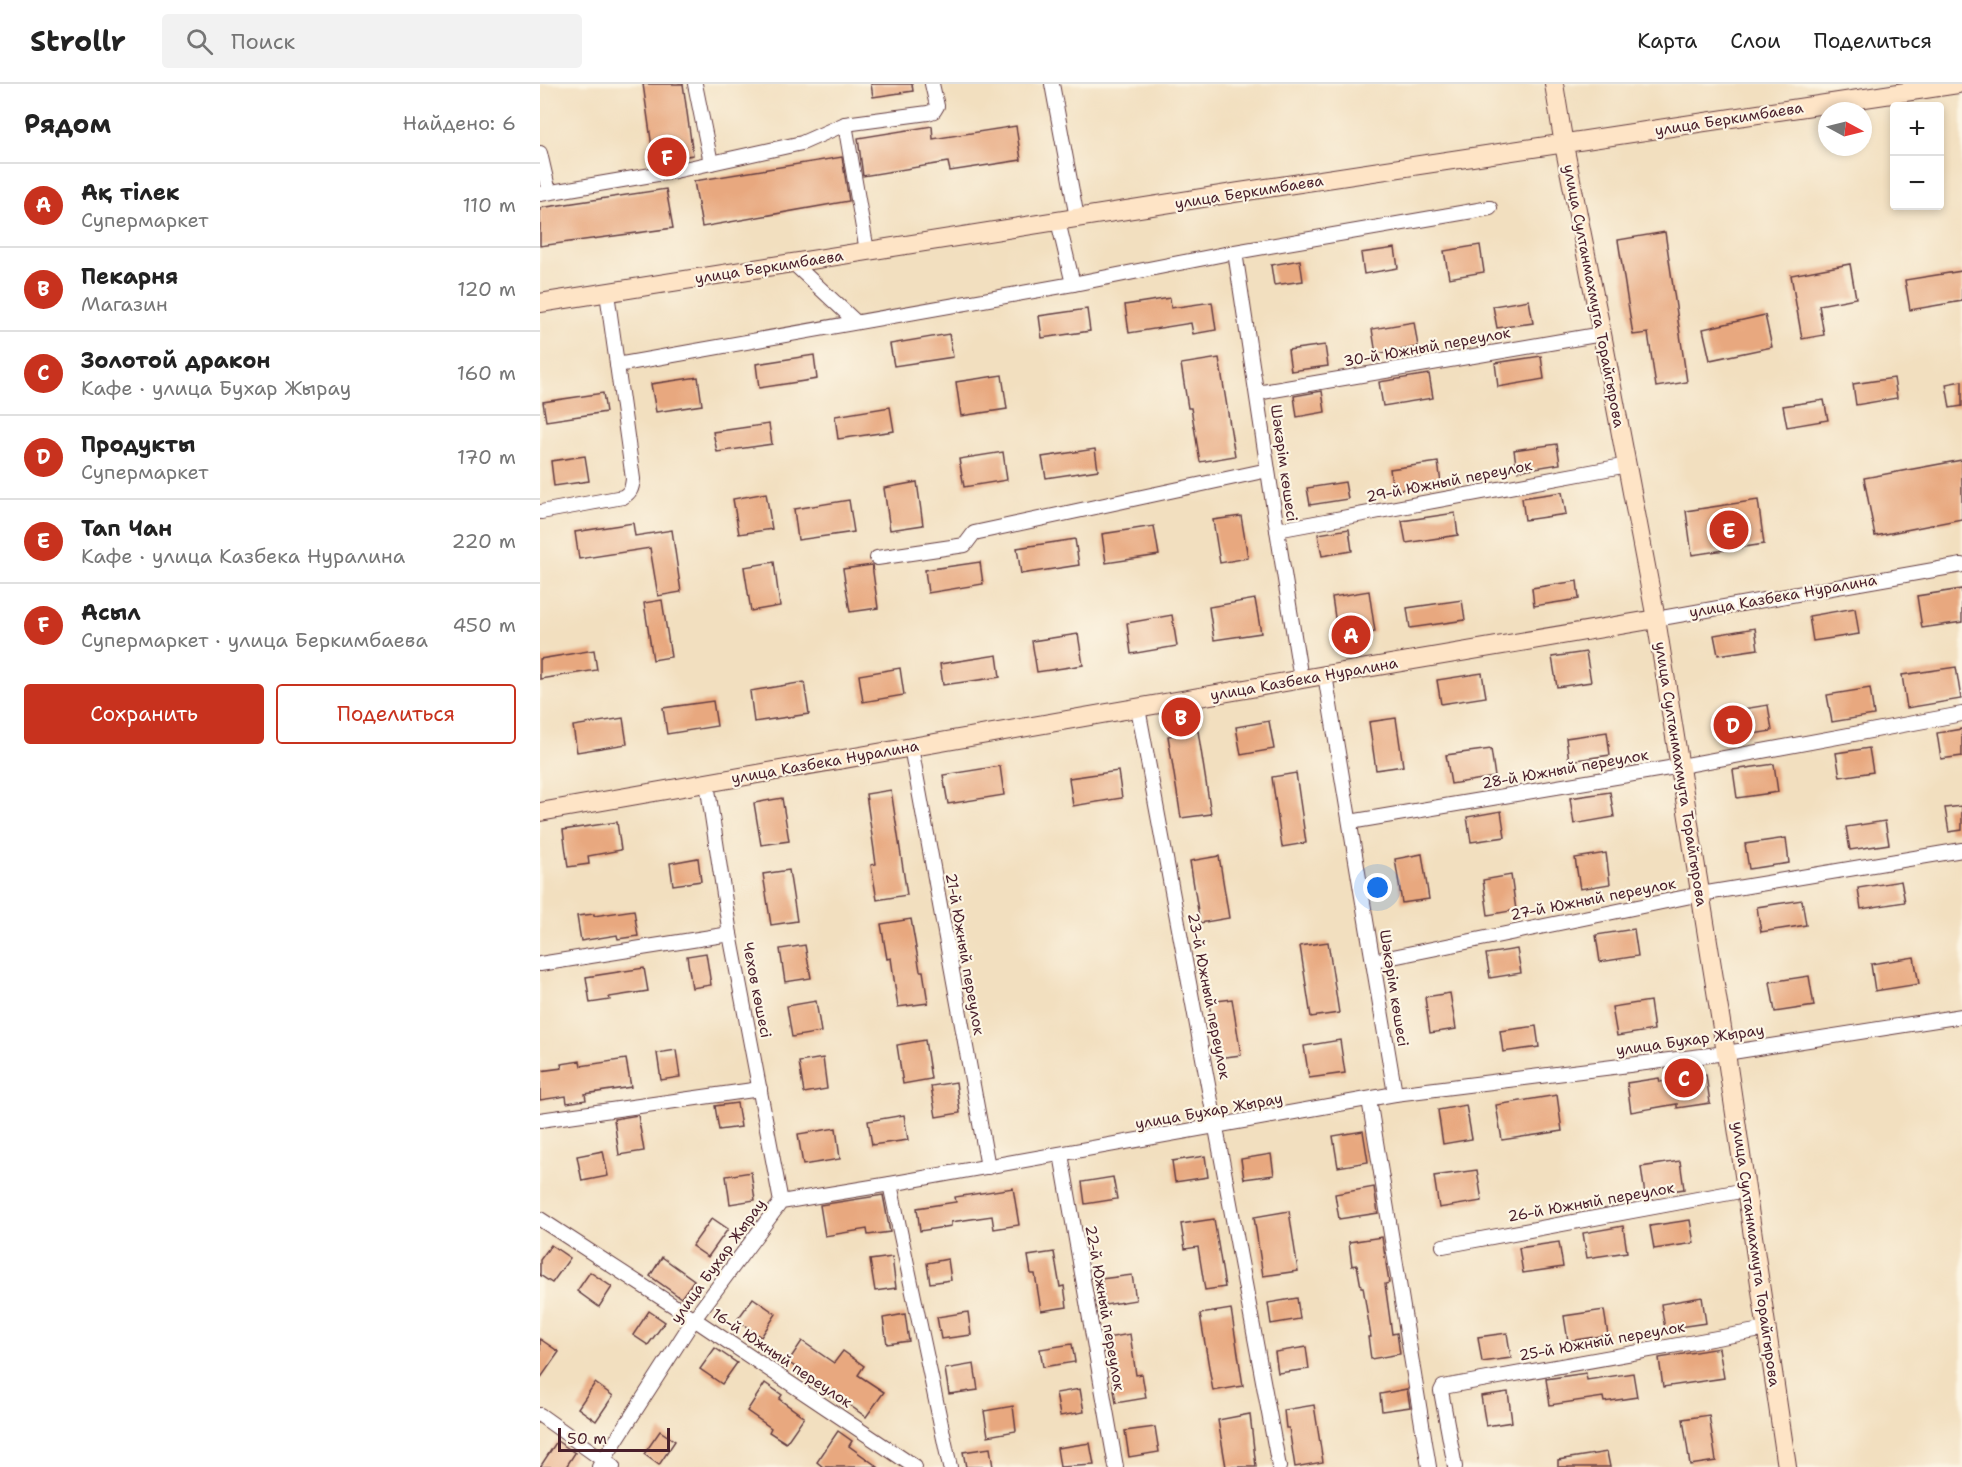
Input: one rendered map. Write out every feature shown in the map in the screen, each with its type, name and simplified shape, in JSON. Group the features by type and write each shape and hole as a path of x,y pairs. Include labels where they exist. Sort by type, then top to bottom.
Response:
{"street":[{"path":"695,84 711,163"},
{"path":"540,153 544,193 675,171 802,142 845,124 934,111 937,106 932,84"},
{"path":"1052,84 1068,220 1072,284"},
{"name":"улица Султанмахмута Торайгырова","path":"1554,84 1564,145 1628,465 1681,766 1787,1467"},
{"name":"улица Беркимбаева","path":"540,303 1958,84"},
{"path":"845,124 867,251"},
{"path":"617,364 1490,208"},
{"name":"Шәкәрім көшесі","path":"1235,252 1301,679"},
{"path":"793,263 856,322"},
{"path":"541,512 623,497 632,488 633,479 607,293"},
{"name":"30-й Южный переулок","path":"1257,393 1602,334"},
{"name":"29-й Южный переулок","path":"1277,530 1628,465"},
{"path":"877,558 965,545 974,533 1268,470"},
{"name":"улица Казбека Нуралина","path":"540,812 1962,565"},
{"name":"Шәкәрім көшесі","path":"1325,675 1395,1094"},
{"name":"23-й Южный переулок","path":"1138,708 1279,1467"},
{"name":"28-й Южный переулок","path":"1350,822 1681,766 1962,714"},
{"name":"21-й Южный переулок","path":"911,747 988,1167"},
{"name":"Чехов көшесі","path":"707,783 730,934 781,1202"},
{"name":"27-й Южный переулок","path":"1373,961 1701,894 1962,850"},
{"path":"540,964 730,934"},
{"name":"улица Бухар Жырау","path":"605,1465 694,1319 781,1202 1395,1094 1726,1053 1962,1016"},
{"path":"540,1120 760,1089"},
{"path":"1369,1099 1429,1467"},
{"name":"22-й Южный переулок","path":"1061,1154 1116,1467"},
{"path":"890,1184 950,1467"},
{"name":"26-й Южный переулок","path":"1443,1246 1746,1190"},
{"name":"16-й Южный переулок","path":"540,1219 915,1467"},
{"name":"25-й Южный переулок","path":"1455,1467 1441,1391 1443,1387 1767,1329"},
{"path":"540,1415 605,1465"}],"building":[{"path":"643,84 683,84 693,155 654,161"},
{"path":"871,84 912,84 913,91 873,97"},
{"path":"932,126 933,139 1016,126 1021,160 950,171 948,162 863,176 858,138"},
{"path":"842,157 849,201 702,227 694,181"},
{"path":"666,189 673,228 540,246 540,208"},
{"path":"1665,232 1687,382 1656,387 1648,333 1633,335 1618,240"},
{"path":"1480,245 1484,272 1449,278 1444,251"},
{"path":"1395,248 1398,268 1364,274 1361,253"},
{"path":"1300,260 1303,281 1274,285 1271,265"},
{"path":"1850,264 1856,298 1819,305 1824,335 1802,339 1791,275"},
{"path":"1962,271 1962,301 1910,310 1905,280"},
{"path":"1170,298 1171,308 1212,302 1216,330 1193,334 1191,323 1129,333 1125,305"},
{"path":"1529,300 1533,323 1497,328 1493,306"},
{"path":"1087,309 1090,331 1042,338 1039,316"},
{"path":"1765,315 1772,347 1710,360 1703,329"},
{"path":"1414,322 1418,347 1376,354 1372,329"},
{"path":"949,334 953,357 894,366 890,344"},
{"path":"1325,345 1328,366 1291,371 1288,350"},
{"path":"814,355 817,379 759,388 756,364"},
{"path":"1541,356 1544,379 1498,387 1495,363"},
{"path":"1219,358 1235,456 1200,462 1181,364"},
{"path":"1429,374 1433,398 1383,406 1379,382"},
{"path":"1002,375 1007,409 961,416 956,382"},
{"path":"698,377 702,405 656,412 651,384"},
{"path":"1894,378 1897,398 1856,405 1853,384"},
{"path":"1962,381 1962,406 1950,408 1946,384"},
{"path":"1322,391 1325,412 1297,417 1294,396"},
{"path":"603,393 606,412 546,421 543,402"},
{"path":"1824,400 1828,420 1787,427 1783,406"},
{"path":"890,407 894,431 838,439 835,416"},
{"path":"769,424 772,444 717,452 713,432"},
{"path":"1557,444 1560,464 1517,471 1514,450"},
{"path":"1095,449 1098,470 1046,478 1042,457"},
{"path":"1003,452 1007,480 964,487 959,459"},
{"path":"585,456 589,481 554,486 551,461"},
{"path":"1962,460 1962,519 1875,536 1864,478"},
{"path":"1438,462 1441,483 1393,491 1390,469"},
{"path":"917,482 923,525 890,530 884,488"},
{"path":"1345,482 1348,499 1310,505 1307,488"},
{"path":"1562,492 1566,514 1525,520 1522,498"},
{"path":"766,493 772,529 739,534 733,499"},
{"path":"849,500 854,532 798,540 794,509"},
{"path":"1758,500 1764,544 1692,555 1686,511"},
{"path":"1455,513 1458,535 1406,543 1402,521"},
{"path":"1241,516 1248,558 1220,563 1213,520"},
{"path":"633,523 635,536 672,530 681,592 658,596 650,548 579,559 575,532"},
{"path":"1154,526 1159,555 1106,563 1102,534"},
{"path":"1349,529 1352,551 1322,556 1318,534"},
{"path":"1075,539 1079,565 1021,574 1017,548"},
{"path":"774,562 780,606 751,611 744,567"},
{"path":"980,562 983,584 928,593 925,570"},
{"path":"872,565 878,608 850,612 843,569"},
{"path":"1577,581 1579,599 1534,606 1532,588"},
{"path":"1962,589 1962,622 1922,628 1917,596"},
{"path":"1369,591 1375,632 1338,638 1332,597"},
{"path":"1255,599 1261,633 1214,640 1209,607"},
{"path":"662,600 671,657 653,660 644,603"},
{"path":"1462,600 1465,620 1410,628 1407,608"},
{"path":"1855,608 1859,634 1813,641 1809,616"},
{"path":"1172,615 1177,646 1131,654 1127,623"},
{"path":"1755,628 1758,649 1718,655 1714,635"},
{"path":"1078,634 1083,665 1037,672 1032,641"},
{"path":"594,650 597,670 540,679 540,659"},
{"path":"1586,652 1591,682 1557,687 1552,657"},
{"path":"997,655 1000,677 943,685 940,664"},
{"path":"1956,667 1961,699 1907,708 1902,675"},
{"path":"900,668 904,695 863,702 859,675"},
{"path":"1482,673 1486,697 1441,704 1437,680"},
{"path":"804,682 809,714 754,722 750,691"},
{"path":"1870,688 1874,715 1832,722 1827,695"},
{"path":"713,701 717,726 667,734 663,708"},
{"path":"1768,705 1772,731 1728,738 1724,712"},
{"path":"623,718 627,744 577,752 573,726"},
{"path":"1396,718 1403,766 1376,770 1369,722"},
{"path":"1269,721 1274,749 1241,755 1236,727"},
{"path":"1962,729 1962,756 1941,759 1937,733"},
{"path":"1198,731 1211,814 1181,818 1168,736"},
{"path":"1607,732 1610,755 1569,761 1566,738"},
{"path":"1869,748 1873,772 1840,777 1836,753"},
{"path":"1491,749 1495,777 1451,784 1446,755"},
{"path":"1774,764 1778,792 1737,798 1733,770"},
{"path":"1000,766 1004,795 948,804 943,775"},
{"path":"1118,771 1122,798 1073,806 1069,778"},
{"path":"1296,773 1306,843 1282,847 1272,777"},
{"path":"891,790 907,895 877,900 871,865 876,864 866,794"},
{"path":"1610,792 1614,817 1574,824 1570,798"},
{"path":"782,798 789,841 761,845 754,803"},
{"path":"1962,806 1962,830 1949,832 1945,808"},
{"path":"1501,811 1505,837 1471,842 1467,817"},
{"path":"1885,821 1889,844 1850,850 1846,827"},
{"path":"617,822 621,850 588,856 589,864 568,867 563,830"},
{"path":"1786,838 1789,863 1749,869 1745,844"},
{"path":"1606,853 1610,884 1580,889 1575,858"},
{"path":"1422,854 1429,899 1402,903 1395,859"},
{"path":"1219,856 1229,918 1200,923 1190,861"},
{"path":"698,858 701,881 673,885 670,863"},
{"path":"789,870 797,921 771,925 763,874"},
{"path":"1511,875 1516,910 1488,915 1483,880"},
{"path":"1901,881 1905,902 1861,909 1858,888"},
{"path":"1802,900 1806,925 1761,932 1757,907"},
{"path":"634,910 638,936 618,939 617,935 581,941 577,916"},
{"path":"911,919 928,1003 898,1007 891,958 887,959 881,924"},
{"path":"1634,929 1638,956 1600,962 1596,935"},
{"path":"1328,942 1339,1013 1311,1017 1300,946"},
{"path":"805,945 811,978 785,982 780,949"},
{"path":"1517,949 1521,973 1490,978 1486,954"},
{"path":"706,953 711,985 692,988 687,956"},
{"path":"1914,957 1919,984 1875,991 1871,964"},
{"path":"644,968 648,991 609,997 610,1000 590,1003 586,977"},
{"path":"1809,976 1814,1006 1775,1012 1770,982"},
{"path":"1450,993 1456,1029 1430,1033 1425,997"},
{"path":"1232,999 1241,1055 1217,1058 1209,1002"},
{"path":"816,1001 821,1032 792,1037 787,1006"},
{"path":"1650,1001 1654,1030 1617,1036 1612,1007"},
{"path":"1536,1026 1539,1047 1503,1052 1500,1031"},
{"path":"925,1040 931,1079 903,1084 897,1045"},
{"path":"1340,1040 1345,1073 1309,1078 1304,1046"},
{"path":"676,1050 680,1077 661,1080 657,1053"},
{"path":"823,1058 827,1089 804,1093 799,1062"},
{"path":"626,1059 631,1087 585,1094 586,1100 567,1103 566,1096 540,1100 540,1071 562,1068 561,1064 580,1061 581,1066"},
{"path":"1706,1075 1710,1103 1677,1108 1677,1104 1631,1112 1627,1083 1659,1078 1660,1082"},
{"path":"956,1082 960,1113 936,1117 931,1086"},
{"path":"1557,1095 1562,1131 1502,1140 1496,1105"},
{"path":"737,1103 741,1127 719,1130 715,1106"},
{"path":"1466,1105 1472,1139 1443,1144 1438,1110"},
{"path":"638,1115 644,1151 619,1155 614,1119"},
{"path":"904,1115 908,1140 872,1145 868,1121"},
{"path":"836,1128 840,1159 803,1165 798,1134"},
{"path":"1363,1131 1368,1162 1338,1167 1333,1136"},
{"path":"603,1151 608,1176 582,1181 577,1156"},
{"path":"1271,1154 1274,1175 1244,1179 1241,1159"},
{"path":"1205,1156 1208,1177 1175,1182 1172,1161"},
{"path":"1680,1161 1684,1189 1645,1195 1641,1167"},
{"path":"1477,1170 1482,1201 1439,1208 1434,1176"},
{"path":"751,1172 755,1200 730,1204 726,1176"},
{"path":"1113,1177 1117,1199 1085,1204 1082,1182"},
{"path":"1374,1187 1378,1213 1339,1219 1335,1194"},
{"path":"1013,1188 1019,1225 994,1229 992,1216 951,1222 951,1226 920,1231 917,1208 956,1202 955,1197"},
{"path":"883,1195 890,1232 868,1235 867,1229 825,1236 820,1205"},
{"path":"1289,1211 1298,1271 1263,1276 1254,1217"},
{"path":"712,1218 728,1229 708,1257 692,1246"},
{"path":"1214,1219 1225,1287 1205,1290 1198,1247 1185,1249 1181,1224"},
{"path":"1690,1220 1694,1243 1654,1249 1650,1226"},
{"path":"1623,1226 1627,1252 1587,1258 1583,1233"},
{"path":"1382,1237 1389,1283 1385,1284 1392,1334 1397,1333 1400,1354 1371,1359 1368,1337 1371,1337 1363,1287 1361,1287 1357,1265 1352,1266 1349,1242"},
{"path":"1559,1242 1563,1267 1523,1273 1519,1248"},
{"path":"551,1245 570,1258 552,1283 540,1275 540,1260"},
{"path":"1054,1252 1060,1287 1064,1286 1067,1307 1041,1311 1035,1274 1031,1274 1028,1256"},
{"path":"662,1257 694,1280 681,1298 650,1276"},
{"path":"892,1257 896,1288 875,1291 870,1260"},
{"path":"948,1259 951,1280 930,1283 927,1263"},
{"path":"590,1272 612,1287 599,1307 577,1291"},
{"path":"1132,1275 1136,1300 1105,1305 1101,1279"},
{"path":"1702,1297 1706,1323 1665,1329 1661,1304"},
{"path":"753,1298 776,1314 761,1337 737,1320"},
{"path":"1297,1298 1300,1319 1271,1324 1268,1303"},
{"path":"1231,1309 1243,1386 1213,1391 1200,1314"},
{"path":"1604,1310 1608,1335 1568,1341 1564,1316"},
{"path":"649,1311 665,1322 648,1345 633,1335"},
{"path":"968,1312 971,1335 941,1339 937,1317"},
{"path":"905,1314 909,1341 887,1344 883,1318"},
{"path":"1507,1333 1511,1358 1482,1362 1478,1337"},
{"path":"1130,1334 1136,1375 1142,1374 1146,1398 1116,1403 1106,1338"},
{"path":"540,1339 559,1352 540,1379"},
{"path":"802,1341 834,1363 843,1351 864,1366 858,1375 884,1392 866,1417 841,1399 839,1402 818,1387 820,1384 788,1362"},
{"path":"1072,1344 1075,1362 1043,1367 1040,1349"},
{"path":"1306,1347 1309,1369 1278,1373 1275,1352"},
{"path":"715,1348 737,1363 722,1384 700,1369"},
{"path":"1719,1348 1724,1378 1663,1387 1659,1358"},
{"path":"974,1364 978,1390 949,1394 945,1369"},
{"path":"1586,1373 1587,1380 1633,1373 1637,1397 1604,1402 1603,1397 1550,1405 1546,1379"},
{"path":"595,1383 613,1396 596,1421 578,1408"},
{"path":"765,1383 782,1395 779,1399 804,1417 786,1443 769,1432 771,1428 747,1411"},
{"path":"1080,1389 1084,1412 1060,1416 1056,1393"},
{"path":"1407,1389 1410,1407 1382,1411 1380,1394"},
{"path":"1508,1392 1512,1422 1486,1426 1481,1396"},
{"path":"1314,1405 1323,1462 1295,1467 1284,1410"},
{"path":"1013,1406 1016,1431 988,1436 984,1411"},
{"path":"1250,1414 1256,1467 1226,1467 1218,1420"},
{"path":"1709,1415 1716,1461 1690,1465 1683,1419"},
{"path":"1155,1427 1159,1452 1129,1457 1125,1431"},
{"path":"660,1431 675,1441 659,1465 644,1454"},
{"path":"838,1431 852,1441 849,1446 878,1467 823,1467 817,1462"},
{"path":"557,1441 575,1453 566,1467 540,1467"},
{"path":"1090,1443 1094,1465 1060,1467 1057,1448"},
{"path":"990,1448 993,1467 966,1467 963,1452"},
{"path":"1607,1452 1610,1467 1558,1467 1558,1460"}],"place":[{"name":"Асыл","path":"667,157"},
{"name":"Тап Чан","path":"1729,530"},
{"name":"Ақ тілек","path":"1351,635"},
{"name":"Пекарня","path":"1181,717"},
{"name":"Продукты","path":"1733,725"},
{"name":"Золотой дракон","path":"1684,1078"}]}
